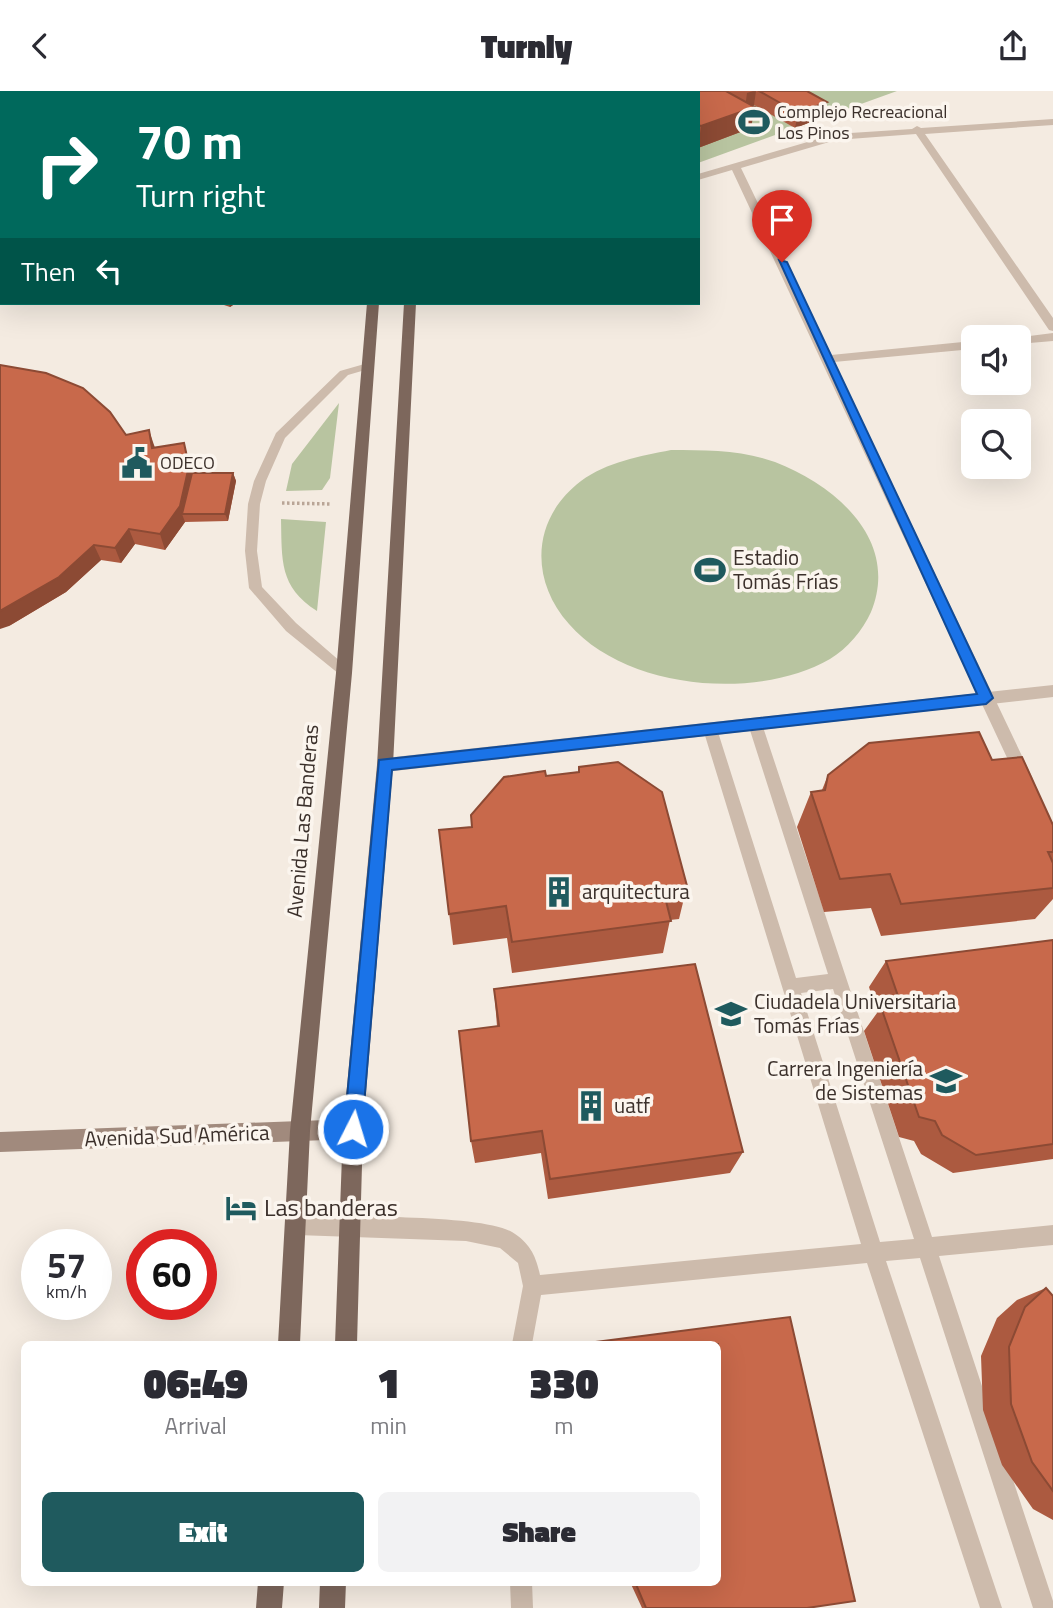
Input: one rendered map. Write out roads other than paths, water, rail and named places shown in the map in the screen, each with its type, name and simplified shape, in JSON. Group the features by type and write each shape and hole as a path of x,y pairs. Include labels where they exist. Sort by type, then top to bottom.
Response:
{"main road":[{"name":"Avenida Las Banderas","path":"289,1341 300,1131 344,673 373,305"},
{"path":"346,1341 352,1228 353,1129 384,765 410,305"},
{"name":"Avenida Sud América","path":"0,1142 353,1129"},
{"path":"269,1608 271,1586"},
{"path":"332,1608 333,1586"}],"street":[{"path":"700,176 835,137 1053,121"},
{"path":"917,129 1053,327"},
{"path":"735,165 1029,786"},
{"path":"1031,339 1053,337"},
{"path":"829,359 961,346"},
{"path":"384,765 1053,691"}],"lane":[{"path":"344,673 291,627 256,588 251,551 254,504 260,481 280,436 344,373 368,366"},
{"path":"755,724 1044,1608"},
{"path":"710,729 874,1253 991,1608"},
{"path":"792,986 838,981"},
{"path":"297,1225 466,1231 505,1239 526,1257 533,1286 523,1341"},
{"path":"533,1286 1053,1235"},
{"path":"521,1586 522,1608"}],"place":[{"name":"Complejo Recreacional Los Pinos","path":"754,122"},
{"name":"ODECO","path":"137,463"},
{"name":"Estadio Tomás Frías","path":"710,570"},
{"name":"arquitectura","path":"559,892"},
{"name":"Ciudadela Universitaria Tomás Frías","path":"731,1014"},
{"name":"Carrera Ingeniería de Sistemas","path":"946,1081"},
{"name":"uatf","path":"591,1106"},
{"name":"Las banderas","path":"241,1208"}]}
